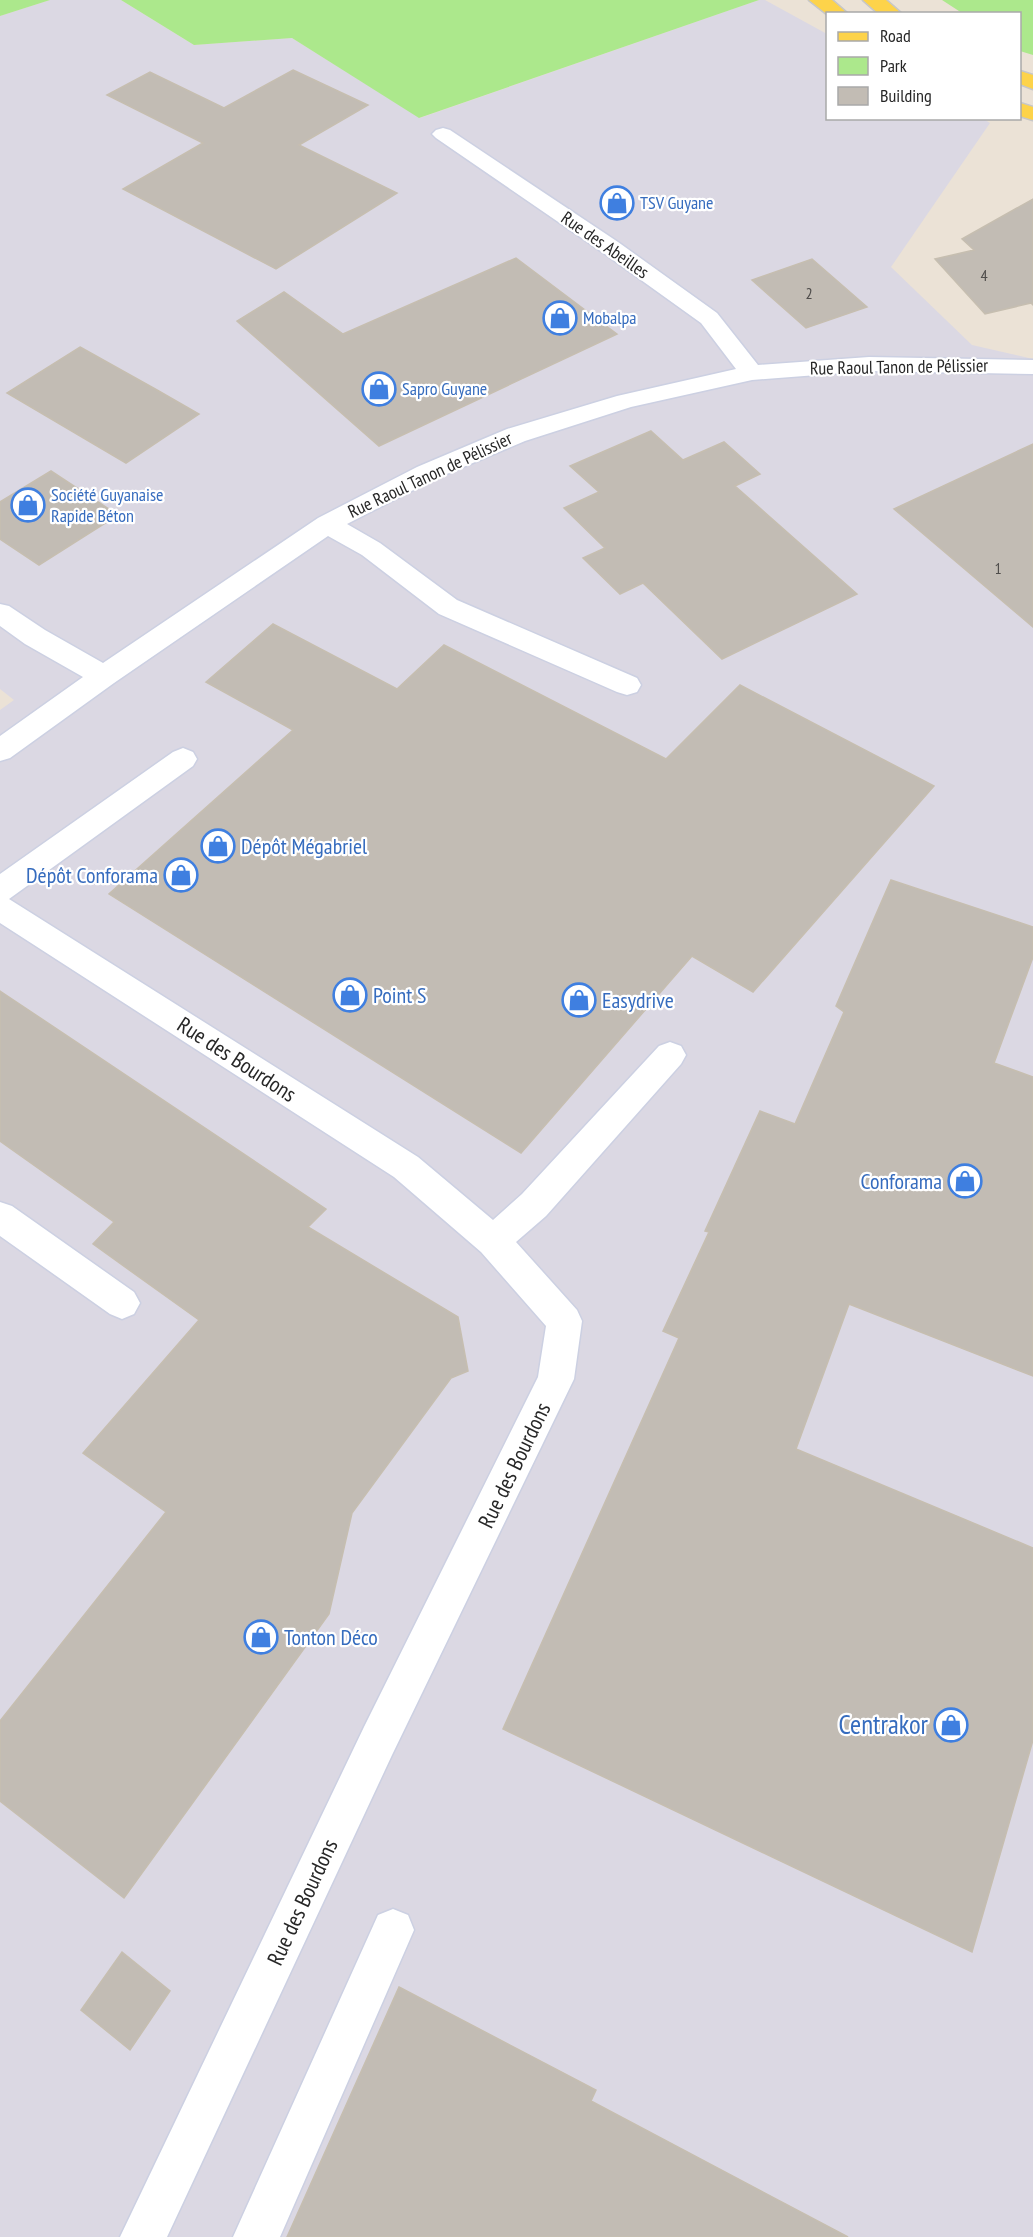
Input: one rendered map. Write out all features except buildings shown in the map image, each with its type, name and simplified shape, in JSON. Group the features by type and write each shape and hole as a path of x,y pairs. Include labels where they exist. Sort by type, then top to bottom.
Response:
{"main road":[{"path":"819,0 836,12"},
{"path":"873,0 890,12"}],"street":[{"name":"Rue des Abeilles","path":"443,134 610,247 708,318 752,373"},
{"name":"Rue Raoul Tanon de Pélissier","path":"0,751 104,676 327,524 426,473 516,435 626,401 752,373 869,364 1033,367"},
{"path":"327,524 371,549 448,607 627,685"},
{"path":"0,613 35,637 104,676"},
{"path":"0,890 183,759"},
{"name":"Rue des Bourdons","path":"0,908 406,1167 494,1241 564,1321 556,1379 378,1741 143,2237"},
{"path":"494,1241 534,1205 670,1055"},
{"path":"0,1217 122,1303"},
{"path":"256,2237 393,1930"}],"shaded area":[{"path":"50,0 121,0 194,45 292,38 420,118 759,0 765,0 826,33 826,120 985,120 990,123 891,267 972,345 1033,359 1033,2237 0,2237 0,710 14,700 0,689 0,16"}],"green space":[{"path":"0,0 50,0 0,16"},
{"path":"121,0 759,0 419,118 292,38 194,45"},
{"path":"942,0 1033,0 1033,55 1021,51 1021,12 960,12"}],"place":[{"name":"TSV Guyane","path":"617,203"},
{"name":"Mobalpa","path":"560,318"},
{"name":"Sapro Guyane","path":"379,389"},
{"name":"Société Guyanaise Rapide Béton","path":"28,505"},
{"name":"Dépôt Mégabriel","path":"218,846"},
{"name":"Dépôt Conforama","path":"181,875"},
{"name":"Point S","path":"350,995"},
{"name":"Easydrive","path":"579,1000"},
{"name":"Conforama","path":"965,1181"},
{"name":"Tonton Déco","path":"261,1637"},
{"name":"Centrakor","path":"951,1725"}]}
